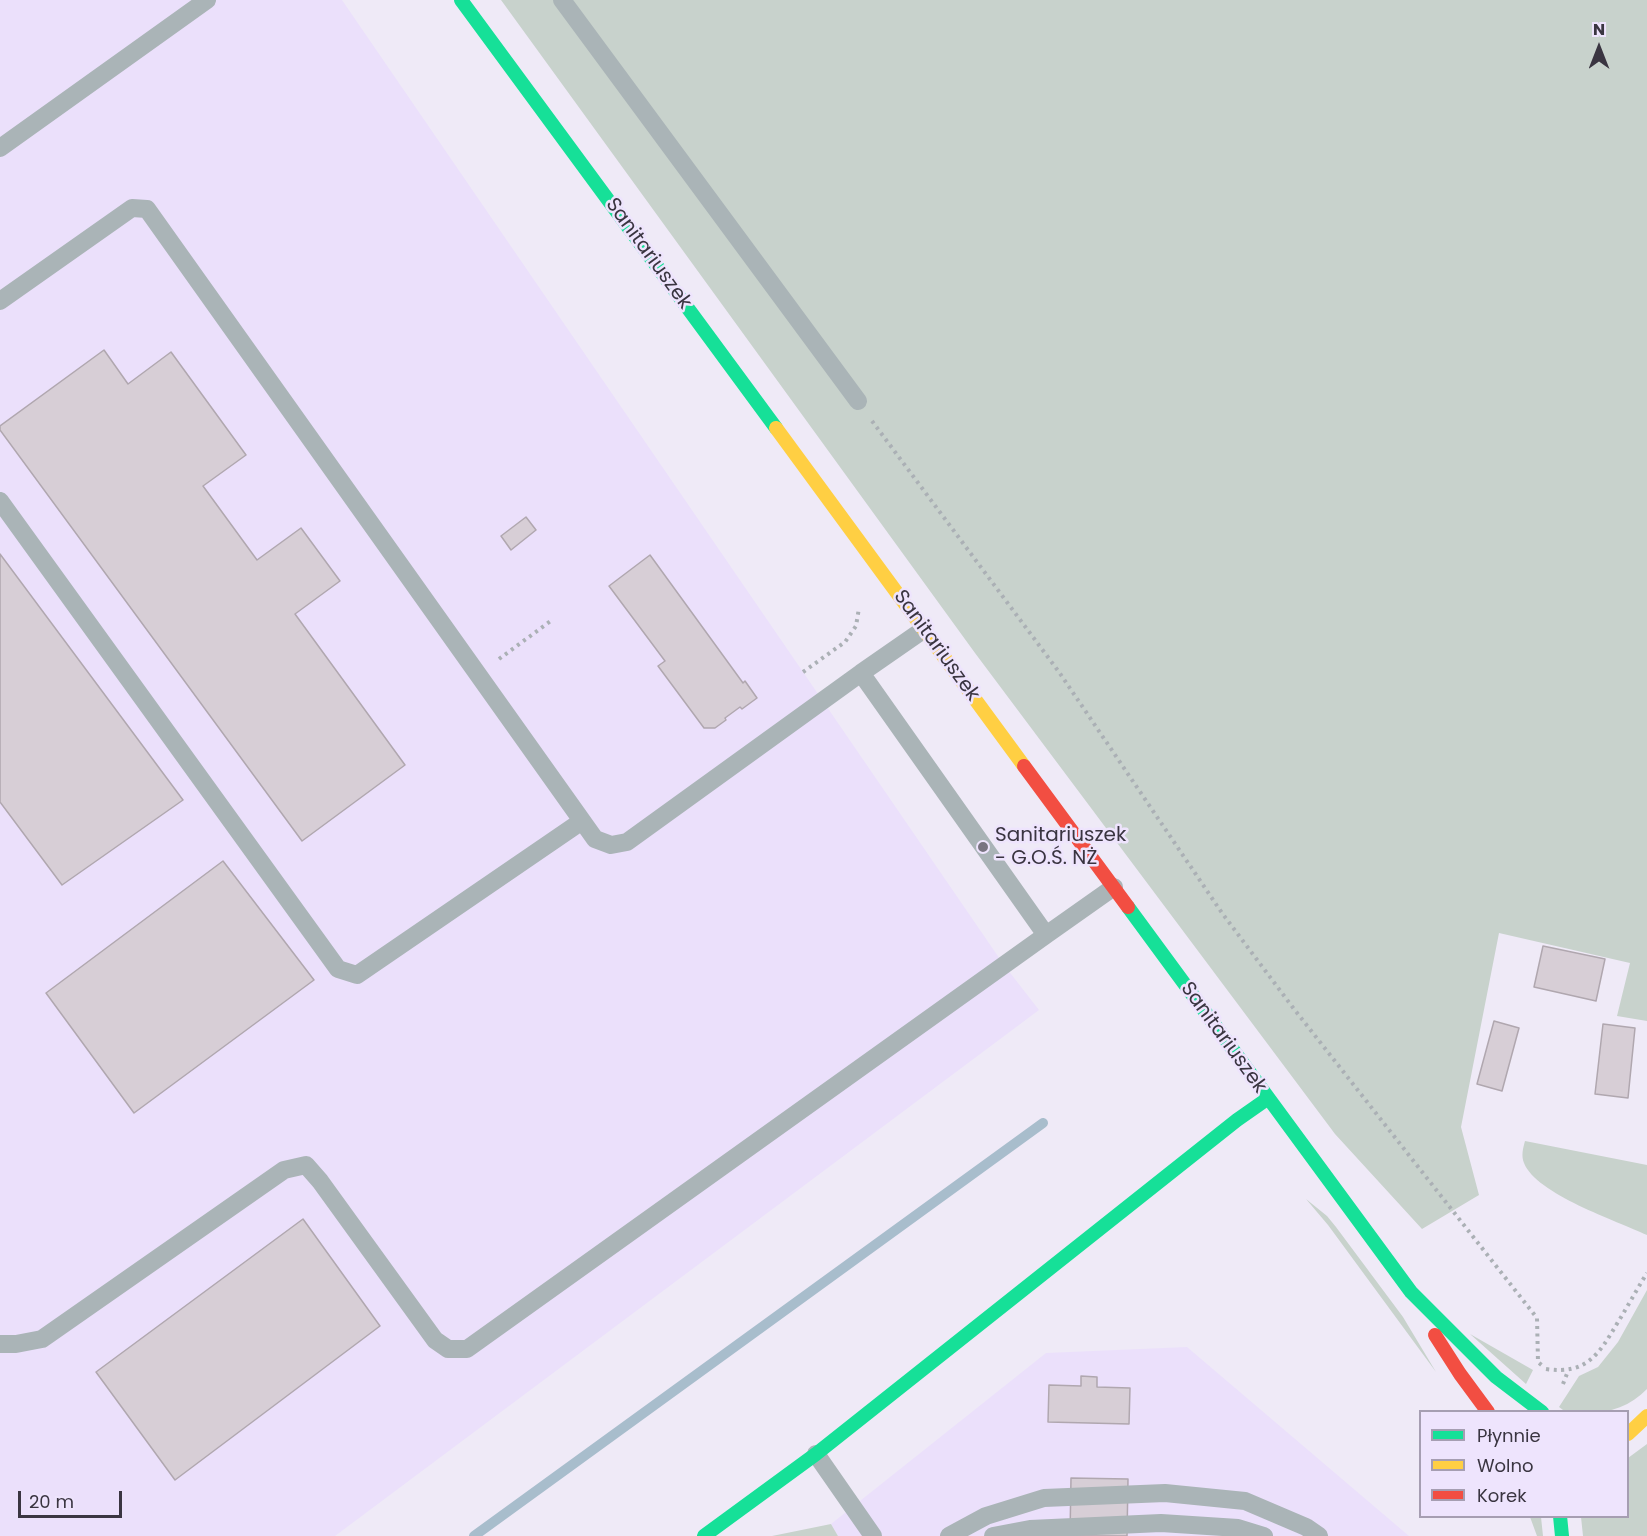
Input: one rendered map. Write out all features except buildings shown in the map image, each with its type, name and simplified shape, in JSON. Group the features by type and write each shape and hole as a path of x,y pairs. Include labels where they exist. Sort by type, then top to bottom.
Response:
{"street":[{"name":"Sanitariuszek","path":"460,0 1411,1292 1438,1341 1487,1410"},
{"path":"704,1536 816,1454 1237,1120 1267,1099"},
{"name":"Sanitariuszek","path":"1411,1292 1496,1377 1539,1410"},
{"path":"1629,1422 1647,1414"},
{"path":"1629,1433 1647,1414"},
{"path":"1560,1518 1562,1536"}],"lane":[{"path":"0,148 207,0"},
{"path":"562,0 858,401"},
{"path":"0,301 132,208 147,209 595,839 611,845 627,842 923,630"},
{"path":"0,501 339,969 357,975 582,821"},
{"path":"861,673 1046,935"},
{"path":"0,1344 42,1340 284,1170 306,1165 321,1181 435,1340 448,1349 467,1349 1114,887"},
{"path":"816,1454 873,1536"},
{"path":"949,1536 986,1516 1044,1498 1165,1493 1245,1501 1306,1527 1319,1536"},
{"path":"993,1536 1030,1529 1161,1523 1238,1528 1264,1536"}],"path":[{"path":"858,401 1059,672 1222,913 1537,1318 1538,1362 1546,1370 1557,1371 1568,1371 1588,1363 1601,1350 1647,1273"},
{"path":"803,672 845,642 856,626 859,608"},
{"path":"477,674 552,620"}],"shaded area":[{"path":"0,0 342,0 1004,965 1039,1010 335,1536 0,1536"},
{"path":"501,0 1647,0 1647,1021 1617,1016 1630,963 1499,933 1461,1127 1479,1195 1422,1229 1335,1134 975,653"},
{"path":"1525,1141 1647,1165 1647,1235 1560,1196 1544,1185 1524,1163 1522,1155"},
{"path":"1306,1199 1327,1216 1336,1227 1403,1317 1436,1372 1328,1225"},
{"path":"1647,1290 1647,1389 1629,1403 1612,1410 1563,1410 1559,1407 1579,1376 1598,1367 1618,1342"},
{"path":"1470,1334 1533,1370 1526,1384"},
{"path":"1187,1347 1409,1536 838,1536 831,1524 1046,1353"},
{"path":"1647,1444 1647,1536 1583,1536 1581,1518 1629,1518 1629,1457"},
{"path":"1530,1518 1541,1518 1543,1536 1537,1536"},
{"path":"831,1524 838,1536 772,1536"}],"waterway":[{"path":"474,1536 1043,1123"}],"traffic: fast":[{"path":"461,0 776,428"},
{"path":"1128,907 1411,1292 1496,1377 1539,1410"},
{"path":"704,1536 816,1454 1237,1120 1267,1099"},
{"path":"1560,1518 1562,1536"}],"traffic: slow":[{"path":"776,428 1024,766"},
{"path":"1629,1433 1647,1416"}],"traffic: jam":[{"path":"1024,766 1128,907"},
{"path":"1435,1335 1487,1410"}],"place":[{"name":"Sanitariuszek - G.O.Ś. NŻ","path":"983,847"}]}
